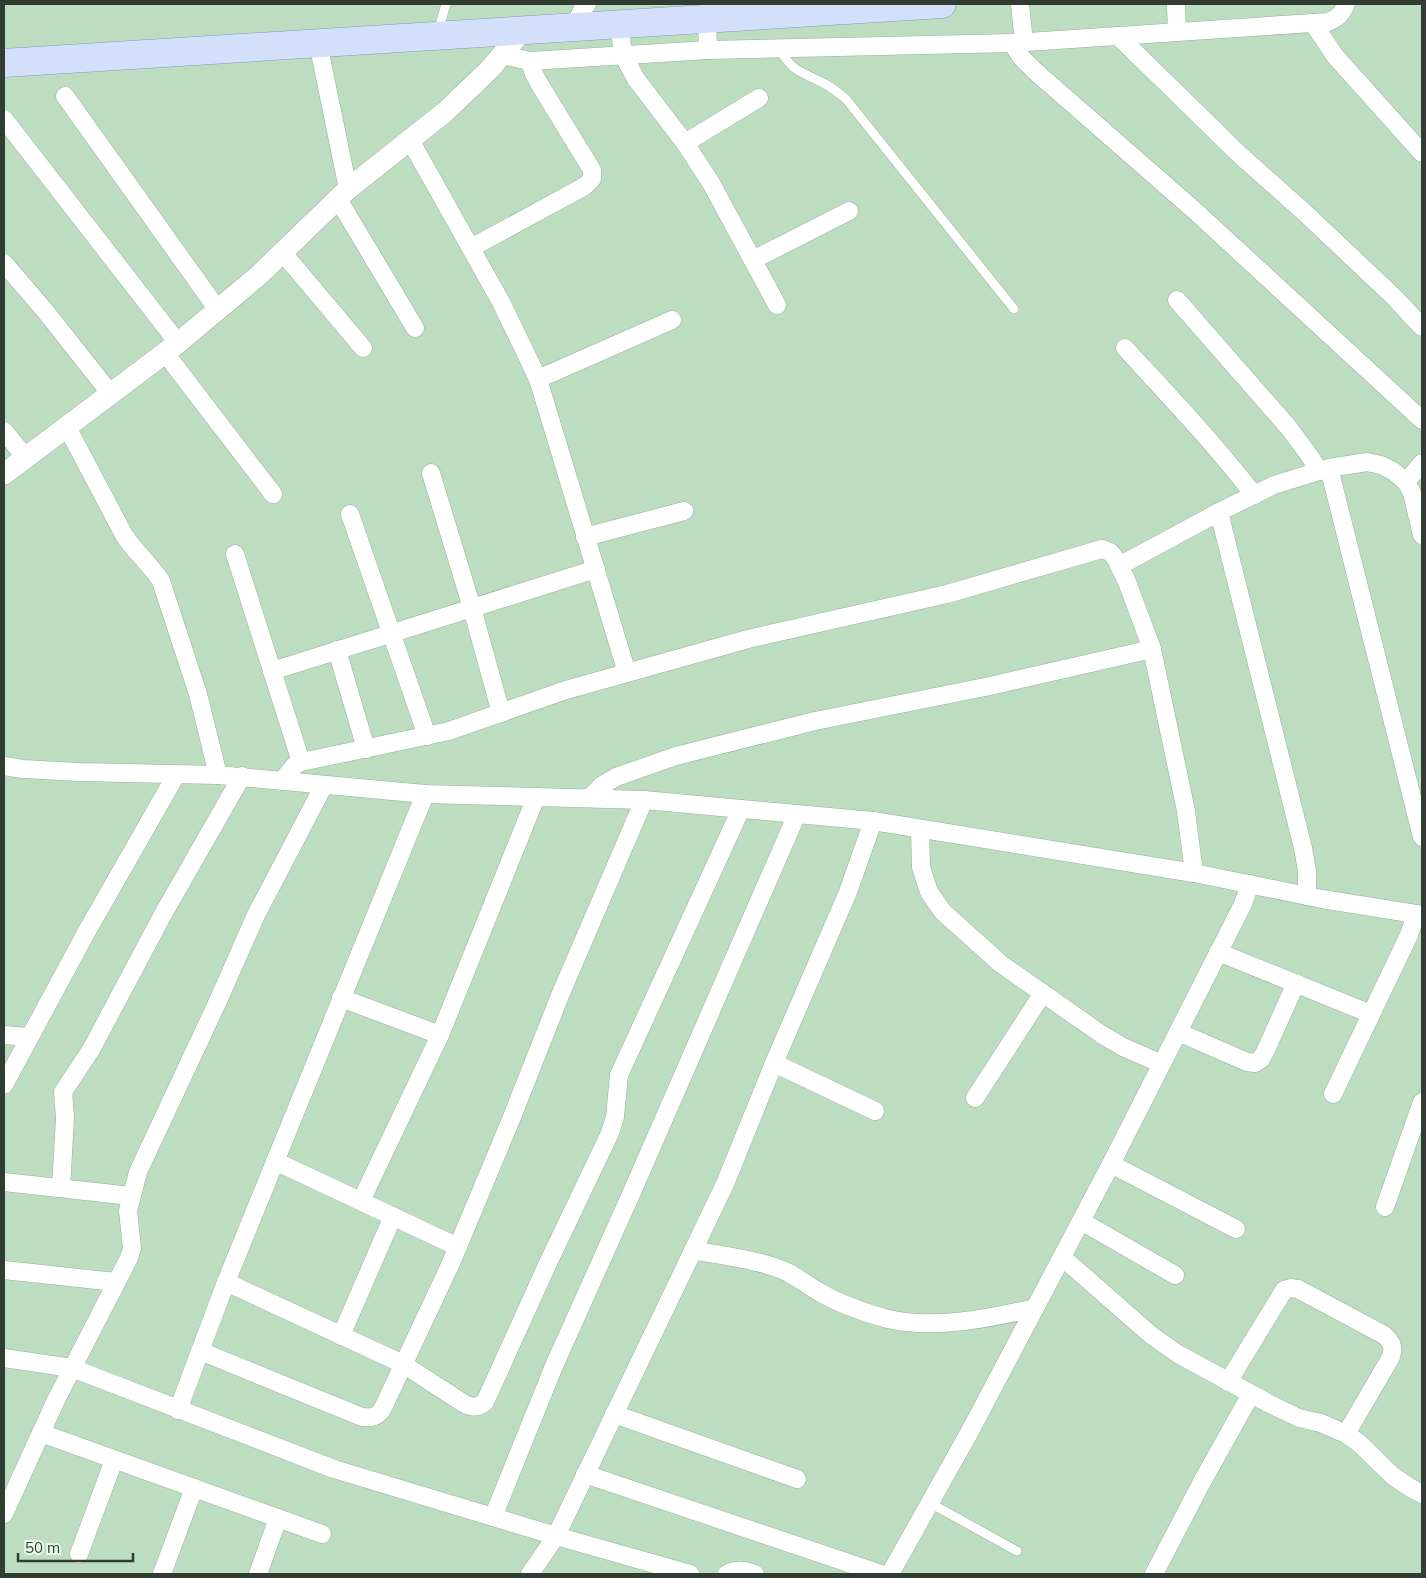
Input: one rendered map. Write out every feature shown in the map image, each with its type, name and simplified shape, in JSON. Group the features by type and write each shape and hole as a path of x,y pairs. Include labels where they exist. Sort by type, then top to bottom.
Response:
{"main road":[{"path":"4,63 523,30 581,15 619,24 942,4"}],"street":[{"path":"1020,4 1018,43 1021,57 1194,210 1422,420"},
{"path":"1176,4 1177,32"},
{"path":"502,55 530,61 708,50 1018,43 1328,22 1338,18 1346,4"},
{"path":"707,18 708,50"},
{"path":"1313,23 1335,56 1422,153"},
{"path":"619,24 625,56 636,79 685,143 711,183 777,305"},
{"path":"4,474 172,348 258,276 343,194 445,112 502,55 523,30"},
{"path":"1118,36 1241,156 1394,296 1422,327"},
{"path":"318,42 343,194 415,328"},
{"path":"471,248 585,186 592,179 592,170 540,85 530,61"},
{"path":"66,96 218,310"},
{"path":"685,143 759,98"},
{"path":"4,119 172,348 273,494"},
{"path":"410,140 501,302 538,379 627,673"},
{"path":"753,260 849,211"},
{"path":"283,252 363,348"},
{"path":"4,262 110,393"},
{"path":"1177,300 1289,428 1309,455 1324,470 1422,837"},
{"path":"538,379 672,320"},
{"path":"1125,348 1207,438 1254,495"},
{"path":"66,427 124,535 132,547 152,567 161,581 198,694 218,775"},
{"path":"4,431 26,458"},
{"path":"1119,566 1219,512 1274,485 1324,470 1367,462 1381,465 1393,471 1406,482 1412,493 1422,535"},
{"path":"1406,482 1422,463"},
{"path":"431,473 472,608 501,714"},
{"path":"586,537 684,511"},
{"path":"1219,512 1303,848 1307,896"},
{"path":"350,514 426,736"},
{"path":"282,781 294,766 301,762 469,725 566,690 748,639 947,594 1102,549 1110,552 1127,582 1152,649 1186,811 1194,873"},
{"path":"235,554 301,762"},
{"path":"272,671 596,569"},
{"path":"589,798 601,786 616,777 676,756 815,721 990,686 1152,649"},
{"path":"337,650 366,749"},
{"path":"4,766 79,772 242,776 425,794 644,800 873,821 1194,873 1307,896 1419,915 1333,1094"},
{"path":"4,1085 92,922 176,775"},
{"path":"61,1188 65,1118 63,1092 99,1036 158,923 242,776"},
{"path":"4,1514 10,1486 41,1433 72,1368 129,1258 132,1248 128,1211 138,1172 152,1140 218,1001 256,915 324,785"},
{"path":"178,1410 226,1282 425,794"},
{"path":"362,1201 440,1035 536,797"},
{"path":"200,1351 362,1417 376,1416 382,1410 458,1247 561,993 644,800"},
{"path":"226,1282 403,1364 463,1404 470,1407 478,1407 485,1402 610,1133 615,1117 619,1075 741,809"},
{"path":"493,1517 554,1366 797,814"},
{"path":"530,1574 556,1536 725,1184 774,1063 848,892 873,821"},
{"path":"920,829 921,867 929,892 943,912 1001,964 1101,1034 1123,1047 1162,1064"},
{"path":"890,1574 1112,1164 1243,904 1250,884"},
{"path":"1218,952 1371,1014"},
{"path":"1178,1032 1248,1062 1255,1063 1261,1059 1265,1052 1296,983"},
{"path":"975,1098 1043,993"},
{"path":"341,998 440,1035"},
{"path":"4,1036 29,1036"},
{"path":"774,1063 875,1111"},
{"path":"1385,1208 1422,1102"},
{"path":"275,1161 458,1247"},
{"path":"1112,1164 1236,1229"},
{"path":"4,1182 131,1196"},
{"path":"341,1336 393,1216"},
{"path":"1081,1221 1175,1275"},
{"path":"693,1250 768,1265 788,1273 822,1294 852,1307 889,1319 919,1323 983,1320 1035,1308"},
{"path":"1062,1257 1151,1335 1178,1354 1299,1418 1321,1423 1346,1434 1359,1443 1393,1476 1422,1494"},
{"path":"4,1270 116,1282"},
{"path":"1228,1382 1284,1290 1298,1289 1384,1335 1390,1341 1393,1348 1391,1358 1346,1434"},
{"path":"4,1358 72,1368 334,1469 690,1574"},
{"path":"1154,1574 1251,1394"},
{"path":"614,1414 797,1479"},
{"path":"41,1433 322,1534"},
{"path":"79,1554 114,1460"},
{"path":"585,1474 881,1574"},
{"path":"162,1574 194,1488"},
{"path":"258,1574 278,1518"},
{"path":"727,1574 744,1570 755,1574"}],"lane":[{"path":"437,35 446,4"},
{"path":"778,48 785,60 795,70 829,86 846,99 1014,309"},
{"path":"930,1503 1017,1551"}]}
